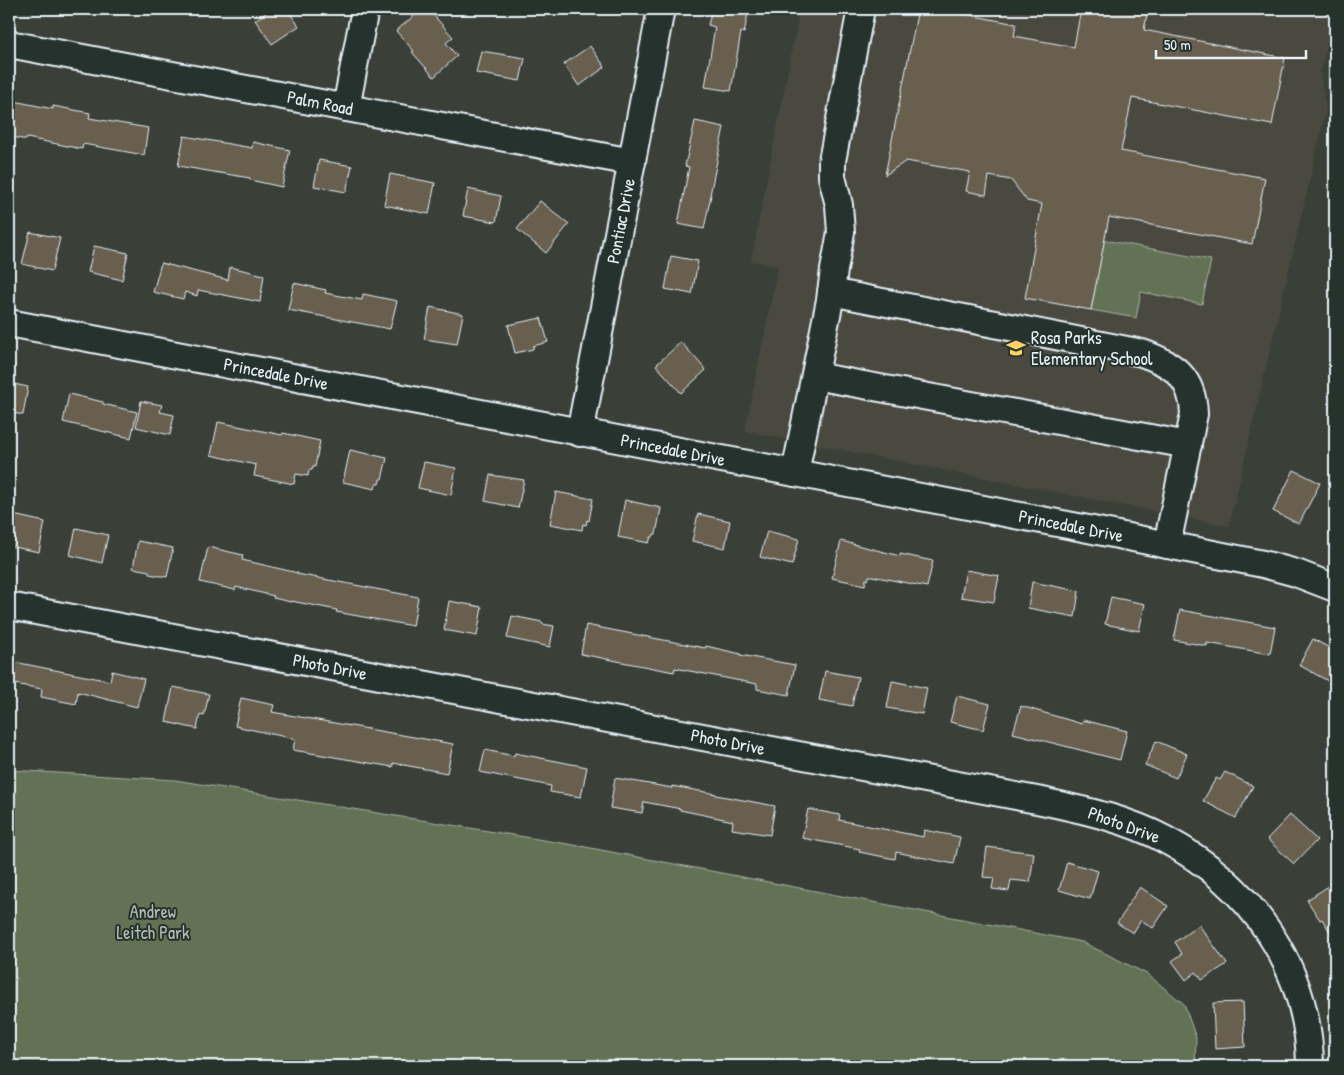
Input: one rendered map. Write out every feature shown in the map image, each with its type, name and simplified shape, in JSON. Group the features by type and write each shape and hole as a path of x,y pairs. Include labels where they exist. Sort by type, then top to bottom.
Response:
{"street":[{"path":"346,108 365,9"},
{"name":"Pontiac Drive","path":"580,433 661,9"},
{"path":"794,473 815,376 841,232 839,205 832,177 832,162 861,9"},
{"name":"Palm Road","path":"9,44 632,162"},
{"path":"831,292 1142,354 1156,358 1174,369 1184,379 1190,390 1194,414 1167,545"},
{"name":"Princedale Drive","path":"9,322 1263,564 1335,586"},
{"path":"815,376 1188,445"},
{"name":"Photo Drive","path":"9,606 1042,801 1088,811 1130,824 1163,838 1194,855 1242,896 1264,924 1282,954 1294,980 1304,1015 1310,1051 1310,1066"}],"shaded area":[{"name":"Rosa Parks Elementary School","path":"800,9 1335,9 1320,74 1326,110 1229,526 745,431 778,266 751,261"}],"green space":[{"path":"1104,240 1211,260 1202,304 1141,292 1136,318 1091,310"},
{"name":"Andrew Leitch Park","path":"9,770 175,780 580,846 1082,942 1147,974 1184,1004 1196,1038 1195,1066 9,1066"}],"building":[{"path":"272,9 287,9 299,26 272,44 255,20"},
{"path":"422,9 428,9 453,37 446,43 457,56 434,77 396,31"},
{"path":"712,9 749,9 744,33 741,32 731,91 705,87 715,27 708,25"},
{"path":"918,9 938,9 1016,24 1014,36 1074,47 1081,9 1148,9 1144,30 1285,58 1272,125 1132,98 1121,151 1265,178 1252,244 1109,217 1091,310 1025,298 1042,204 1027,201 1011,180 989,176 986,195 966,191 970,172 906,161 885,175"},
{"path":"590,46 605,67 579,86 564,64"},
{"path":"481,51 525,58 520,81 476,73"},
{"path":"9,100 53,109 53,106 90,113 89,118 148,128 144,155 83,144 82,149 9,136"},
{"path":"695,121 724,127 704,229 678,224 689,167 685,166"},
{"path":"184,136 252,148 253,142 290,150 282,187 250,180 250,178 178,166"},
{"path":"319,160 352,166 346,192 314,186"},
{"path":"390,174 435,183 429,214 384,205"},
{"path":"468,189 501,196 496,222 463,216"},
{"path":"540,201 569,224 546,253 517,229"},
{"path":"30,232 60,238 52,271 22,264"},
{"path":"94,246 128,253 122,280 88,272"},
{"path":"671,256 698,261 692,294 665,289"},
{"path":"161,263 228,280 230,267 264,275 260,302 198,290 197,296 185,292 183,299 153,292"},
{"path":"294,283 326,290 325,293 362,300 363,294 397,301 390,329 288,310"},
{"path":"430,307 463,314 457,344 424,339"},
{"path":"541,318 548,342 533,346 533,349 515,353 508,325"},
{"path":"681,342 706,370 681,393 656,365"},
{"path":"9,383 28,387 23,415 9,412"},
{"path":"69,394 137,412 131,438 63,422"},
{"path":"141,401 162,405 160,412 174,415 170,435 136,427"},
{"path":"218,422 320,441 315,467 309,470 308,476 296,474 294,484 254,476 256,465 211,455"},
{"path":"350,450 387,458 382,479 380,479 379,484 376,484 375,489 343,482"},
{"path":"424,462 456,468 451,495 418,488"},
{"path":"1294,470 1320,483 1299,524 1273,511"},
{"path":"490,475 524,480 518,508 485,501"},
{"path":"556,492 593,499 589,521 587,520 586,525 583,524 582,530 550,524"},
{"path":"625,500 661,508 656,534 651,537 649,543 618,537"},
{"path":"698,514 730,521 725,548 692,541"},
{"path":"13,515 45,522 39,552 9,546"},
{"path":"76,528 108,535 102,563 70,555"},
{"path":"767,531 799,539 792,565 760,557"},
{"path":"138,541 173,548 167,577 149,574 149,571 133,568"},
{"path":"841,541 900,556 900,554 933,561 927,587 872,576 869,576 868,580 866,579 865,585 832,578"},
{"path":"208,547 243,555 242,560 297,574 418,597 413,626 336,612 337,610 273,598 274,596 236,587 235,590 200,582"},
{"path":"966,570 999,576 994,602 961,597"},
{"path":"1032,582 1079,591 1075,617 1028,608"},
{"path":"1111,597 1145,604 1139,631 1105,624"},
{"path":"449,601 482,607 477,636 444,630"},
{"path":"1180,610 1275,627 1270,654 1207,643 1207,646 1174,640"},
{"path":"512,616 554,626 550,647 507,638"},
{"path":"586,625 705,648 706,646 740,655 795,665 789,695 757,689 757,684 675,668 674,672 581,654"},
{"path":"1313,639 1335,651 1335,669 1328,681 1299,665"},
{"path":"9,661 110,681 112,671 144,679 137,707 78,692 76,704 41,697 42,689 9,683"},
{"path":"825,671 858,677 852,706 819,700"},
{"path":"892,681 927,688 922,714 887,708"},
{"path":"173,687 209,694 204,716 200,715 197,729 166,722"},
{"path":"957,696 990,704 983,730 950,722"},
{"path":"241,698 274,705 272,712 453,744 447,773 393,763 393,767 293,750 295,739 235,726"},
{"path":"1021,706 1082,724 1083,720 1127,731 1120,760 1013,733"},
{"path":"1156,741 1187,754 1176,778 1145,765"},
{"path":"485,750 514,756 515,753 587,767 581,797 550,792 551,786 480,772"},
{"path":"1225,772 1253,786 1236,818 1203,801 1216,778 1220,780"},
{"path":"615,778 672,788 672,786 775,806 770,835 732,829 733,821 644,802 642,813 610,808"},
{"path":"808,809 840,815 839,820 923,837 924,830 960,837 954,864 896,852 895,859 859,852 860,849 802,838"},
{"path":"1290,815 1317,840 1294,864 1267,839"},
{"path":"987,847 1034,853 1030,882 1011,880 1009,891 992,889 994,878 983,877"},
{"path":"1067,862 1098,871 1090,899 1059,890"},
{"path":"1335,882 1335,940 1307,900"},
{"path":"1140,887 1168,906 1153,928 1141,920 1133,933 1117,923"},
{"path":"1199,925 1227,964 1202,980 1196,972 1186,980 1172,961 1182,954 1175,942"},
{"path":"1243,1002 1245,1047 1215,1049 1213,1003"}],"place":[{"name":"Rosa Parks Elementary School","path":"1016,348"}]}
